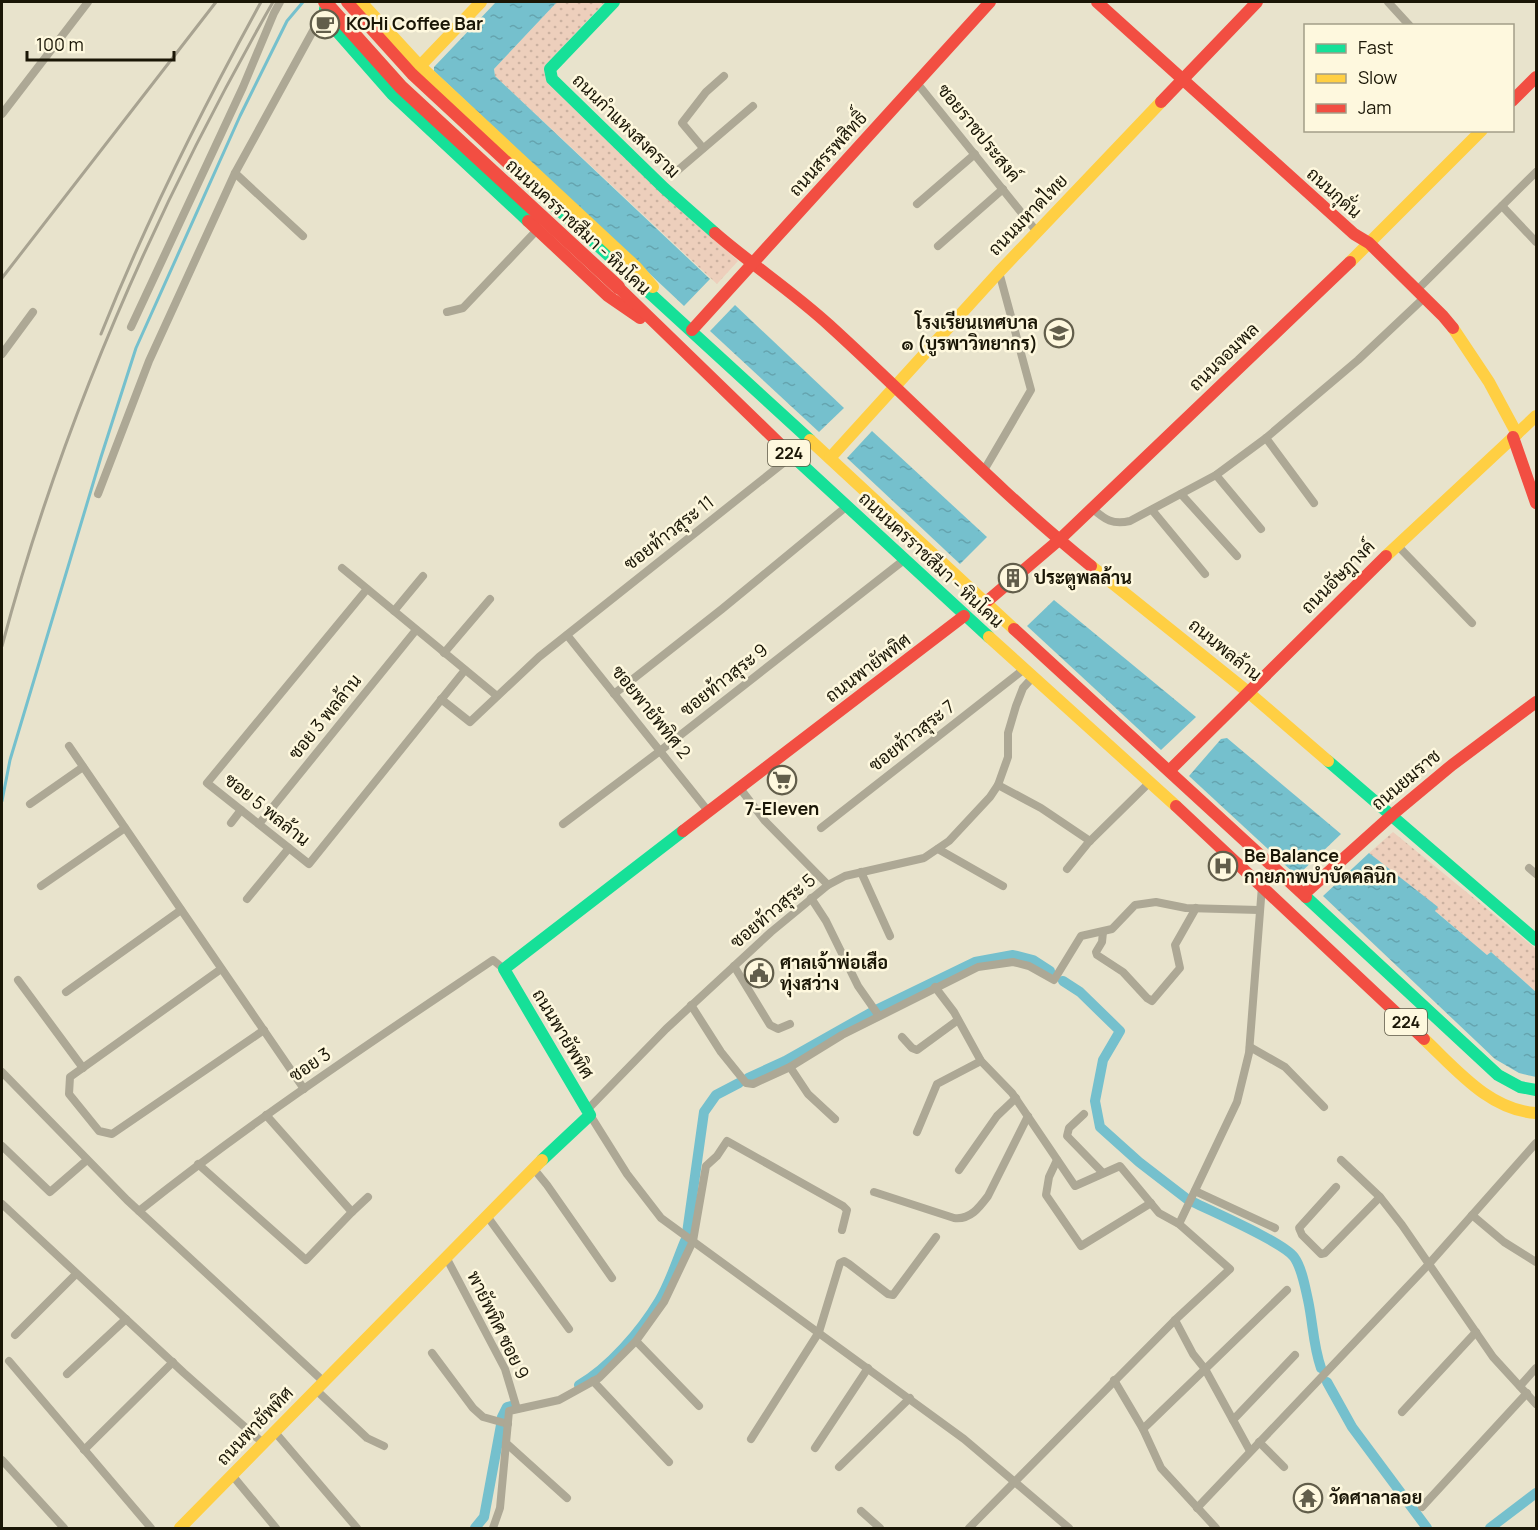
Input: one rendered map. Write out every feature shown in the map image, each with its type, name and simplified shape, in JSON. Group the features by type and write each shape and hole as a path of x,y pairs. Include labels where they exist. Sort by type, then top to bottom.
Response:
{"street":[{"path":"2,114 88,2"},
{"path":"131,327 280,2"},
{"path":"347,2 412,74 628,275 681,319"},
{"path":"363,2 420,66 636,267 692,330 985,603 1170,770 1498,1075 1520,1087 1536,1090"},
{"path":"420,66 481,2"},
{"name":"ถนนกำแหงสงคราม","path":"614,2 550,69 552,79 664,188 754,264"},
{"name":"ถนนสรรพสิทธิ์","path":"692,330 990,2"},
{"name":"ถนนกุดั่น","path":"1097,2 1354,234 1369,243 1421,293 1458,335 1488,382 1515,436 1536,502"},
{"name":"ถนนมหาดไทย","path":"830,458 999,272 1257,2"},
{"path":"1388,2 1408,24"},
{"path":"98,494 149,360 235,173 326,4"},
{"path":"326,4 327,20 392,94 608,297 666,336"},
{"name":"ถนนนครราชสีมา - หินโคน","path":"326,4 401,87 618,287 666,336 846,507 1262,885 1471,1083 1490,1098 1510,1108 1536,1113"},
{"path":"703,148 682,123 706,92 724,76"},
{"path":"1514,99 1536,77"},
{"name":"ซอยราชประสงค์","path":"917,83 1037,232"},
{"path":"676,171 753,106"},
{"name":"ถนนจอมพล","path":"985,603 1059,540 1369,243 1480,132"},
{"path":"917,204 975,154"},
{"path":"1092,508 1105,519 1119,523 1130,521 1216,475 1266,438 1358,360 1536,172"},
{"path":"235,173 303,236"},
{"path":"938,246 1003,189"},
{"path":"1502,206 1536,242"},
{"path":"447,312 463,308 537,230"},
{"path":"754,264 829,325 894,387"},
{"path":"983,472 1031,390 999,272"},
{"path":"2,354 33,312"},
{"name":"ถนนพลล้าน","path":"894,387 983,472 1059,540 1248,692 1536,940"},
{"name":"ถนนอัษฎางค์","path":"1152,784 1170,770 1396,545 1536,416"},
{"path":"1266,438 1314,503"},
{"name":"ซอยท้าวสุระ 11","path":"441,699 470,722 539,657 792,456"},
{"path":"1216,475 1261,529"},
{"path":"1181,494 1236,556"},
{"path":"614,694 846,507"},
{"path":"1152,510 1205,574"},
{"path":"1396,545 1472,623"},
{"name":"ซอยท้าวสุระ 9","path":"563,824 904,560"},
{"path":"342,568 497,696"},
{"path":"394,611 423,576"},
{"name":"ซอย 5 พลล้าน","path":"367,589 207,783 309,864 465,670"},
{"path":"444,653 490,599"},
{"name":"ถนนพายัพทิศ","path":"180,1528 589,1112 504,969 964,615 985,603"},
{"name":"ซอย 3 พลล้าน","path":"259,824 416,630"},
{"name":"ซอยพายัพทิศ 2","path":"567,635 708,811"},
{"name":"ซอยท้าวสุระ 5","path":"589,1112 691,1005 828,885 845,876 924,858 938,849 970,818 998,786 1008,758 1008,733 1028,674"},
{"name":"ซอยท้าวสุระ 7","path":"821,828 1028,674"},
{"name":"ถนนยมราช","path":"1288,910 1392,815 1452,765 1536,702"},
{"path":"69,746 304,1089"},
{"path":"30,804 83,766"},
{"path":"1067,869 1090,841 1152,784"},
{"path":"998,786 1041,808 1090,841"},
{"path":"739,787 765,821 828,885"},
{"path":"231,823 242,810"},
{"path":"41,886 125,828"},
{"path":"247,899 289,848"},
{"path":"938,849 1003,886"},
{"path":"861,872 890,936"},
{"path":"1179,1224 1237,1102 1250,1047 1262,885"},
{"path":"812,898 858,986 879,1016"},
{"path":"691,1005 721,1052 746,1083 753,1084 790,1067 842,1035 978,967 1013,962 1029,966 1054,980 1081,936 1112,929 1135,905 1156,902 1196,908 1259,910"},
{"path":"1103,932 1097,955 1123,972 1147,998 1152,1000 1180,968 1175,945 1196,908"},
{"path":"66,992 181,910"},
{"name":"ซอย 3","path":"139,1211 198,1164 266,1115 493,960 504,969"},
{"path":"734,966 770,1025 778,1029 790,1024"},
{"path":"221,969 70,1077 69,1094 99,1131 112,1134 264,1030"},
{"path":"18,980 84,1068"},
{"path":"936,987 981,1061 1016,1098 1075,1186 1120,1166 1159,1213 1179,1224 1230,1269 1114,1380 969,1528"},
{"path":"902,1037 917,1050 958,1020"},
{"path":"1250,1047 1285,1067 1324,1107"},
{"path":"917,1132 937,1084 981,1061"},
{"path":"790,1067 808,1094 835,1119"},
{"path":"2,1072 87,1160 319,1385 367,1438 384,1446"},
{"path":"959,1170 997,1116 1016,1098"},
{"path":"589,1112 627,1174 661,1218 964,1439 1066,1527"},
{"path":"1084,1114 1069,1128 1067,1136 1103,1173"},
{"path":"266,1115 352,1212"},
{"path":"874,1192 954,1218 966,1218 988,1196 1028,1116"},
{"path":"513,1410 559,1400 593,1381 636,1341 664,1302 693,1241 706,1166 717,1156 727,1141 843,1206 847,1210 842,1230"},
{"path":"1197,1508 1428,1265 1536,1143"},
{"path":"2,1146 50,1192 87,1160"},
{"path":"1057,1160 1049,1177 1046,1195 1081,1246 1151,1203"},
{"path":"1341,1160 1380,1197 1402,1225 1493,1357 1536,1404"},
{"path":"198,1164 306,1260 368,1197"},
{"path":"533,1168 612,1278"},
{"path":"1336,1187 1299,1228 1302,1235 1321,1254 1327,1252 1380,1197"},
{"path":"1195,1191 1275,1228"},
{"path":"2,1204 263,1443"},
{"path":"1472,1215 1504,1242 1536,1262"},
{"path":"487,1216 568,1329"},
{"path":"752,1439 819,1332 840,1263 849,1264 893,1295 936,1237"},
{"name":"พายัพทิศ ซอย 9","path":"446,1257 504,1369 513,1410 508,1424 500,1508 494,1528"},
{"path":"15,1335 76,1274"},
{"path":"1143,1429 1287,1290"},
{"path":"67,1374 126,1319"},
{"path":"1175,1320 1250,1451"},
{"path":"1402,1412 1476,1332"},
{"path":"636,1341 699,1406"},
{"path":"432,1353 473,1408 483,1417 508,1424"},
{"path":"1233,1420 1295,1355"},
{"path":"9,1361 151,1528"},
{"path":"84,1450 173,1362"},
{"path":"815,1448 868,1368"},
{"path":"1520,1386 1536,1368"},
{"path":"1114,1380 1143,1429 1161,1468 1216,1528"},
{"path":"593,1381 669,1462"},
{"path":"1422,1507 1527,1393"},
{"path":"839,1467 910,1398"},
{"path":"274,1431 357,1528"},
{"path":"1259,1442 1284,1467"},
{"path":"506,1443 567,1498"},
{"path":"2,1460 64,1528"},
{"path":"232,1475 276,1528"},
{"path":"861,1511 880,1528"}],"shaded area":[{"path":"557,2 605,2 547,64 549,81 738,261 717,284 495,76 494,69"},
{"path":"1393,832 1536,949 1536,992 1491,952 1487,955 1434,910 1437,907 1369,853"}],"water":[{"path":"496,2 557,2 494,69 495,76 710,279 684,306 434,71 434,67"},
{"path":"735,305 844,408 819,432 710,331"},
{"path":"872,431 987,537 960,564 847,458"},
{"path":"1054,600 1196,717 1161,750 1027,626"},
{"path":"1227,738 1341,834 1297,876 1189,776 1221,739"},
{"path":"1369,853 1438,907 1435,911 1487,955 1491,952 1536,992 1536,1077 1519,1073 1495,1059 1323,896"}],"waterway":[{"path":"2,801 10,760 136,348 240,116 287,21 303,2"},
{"path":"878,1009 975,962 1013,955 1033,960 1050,971"},
{"path":"1063,981 1080,992 1120,1031 1103,1060 1095,1101 1100,1127 1139,1162 1187,1199"},
{"path":"748,1078 785,1061 872,1012"},
{"path":"687,1233 704,1112 716,1095 739,1083"},
{"path":"1193,1202 1276,1243 1294,1257 1304,1284 1321,1368"},
{"path":"579,1385 613,1359 652,1313 670,1279 685,1241"},
{"path":"1327,1382 1352,1427 1427,1528"},
{"path":"502,1417 507,1407 511,1406"},
{"path":"475,1528 484,1517 501,1425"},
{"path":"1490,1528 1536,1493"}],"railway":[{"path":"2,278 216,2"},
{"path":"101,334 176,165 261,2"},
{"path":"2,646 53,479 117,315 191,156 273,2"}],"traffic: fast":[{"path":"329,2 325,9 327,20 392,94 528,221"},
{"path":"614,2 550,69 552,79 664,188 715,233"},
{"path":"511,166 810,440"},
{"path":"785,449 989,637"},
{"path":"1328,761 1536,940"},
{"path":"542,1160 590,1115 504,969 683,831"},
{"path":"1306,897 1498,1075 1520,1087 1536,1090"}],"traffic: slow":[{"path":"361,2 420,66 636,267 653,287"},
{"path":"420,66 481,2"},
{"path":"830,458 999,272 1161,102"},
{"path":"1350,262 1480,132"},
{"path":"1453,328 1489,382 1517,434"},
{"path":"1386,556 1536,416"},
{"path":"810,440 1014,629"},
{"path":"1091,566 1248,692 1328,761"},
{"path":"989,637 1176,806"},
{"path":"1424,1039 1461,1075 1488,1096 1519,1110 1536,1113"},
{"path":"180,1528 542,1160"}],"traffic: jam":[{"path":"325,2 401,87 618,287"},
{"path":"347,2 412,74 511,166"},
{"path":"692,330 990,2"},
{"path":"1097,2 1354,234 1369,243 1453,328"},
{"path":"1161,102 1257,2"},
{"path":"1514,99 1536,77"},
{"path":"528,221 608,296 640,318"},
{"path":"715,233 829,325 990,478 1091,566"},
{"path":"985,603 1059,540 1350,262"},
{"path":"618,287 785,449"},
{"path":"1513,437 1536,503"},
{"path":"1170,770 1386,556"},
{"path":"683,831 964,616"},
{"path":"1014,629 1306,897"},
{"path":"1304,894 1452,765 1536,702"},
{"path":"1176,806 1424,1039"}],"place":[{"name":"KOHi Coffee Bar","path":"325,24"},
{"name":"โรงเรียนเทศบาล ๑ (บูรพาวิทยากร)","path":"1059,333"},
{"name":"ประตูพลล้าน","path":"1013,578"},
{"name":"7-Eleven","path":"782,780"},
{"name":"Be Balance กายภาพบำบัดคลินิก","path":"1223,866"},
{"name":"ศาลเจ้าพ่อเสือ ทุ่งสว่าง","path":"759,973"},
{"name":"วัดศาลาลอย","path":"1308,1498"}]}
